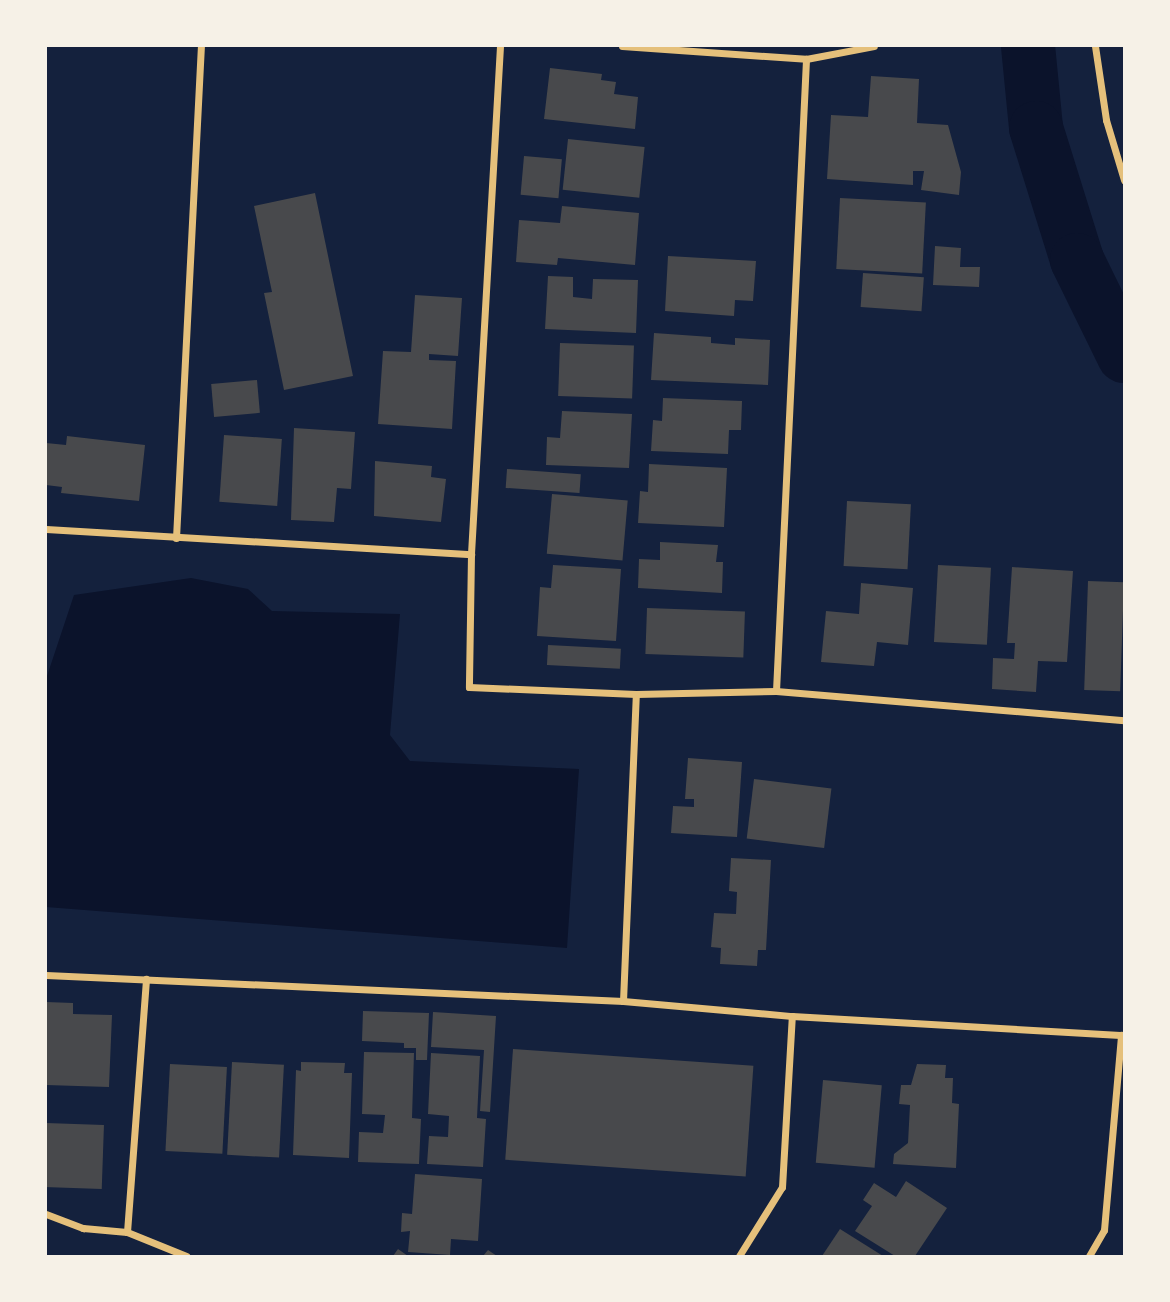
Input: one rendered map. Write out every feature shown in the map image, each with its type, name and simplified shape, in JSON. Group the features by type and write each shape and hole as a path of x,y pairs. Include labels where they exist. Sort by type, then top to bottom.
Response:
{"street":[{"path":"176,538 201,46"},
{"path":"500,46 471,554 469,687 636,694 776,691 1125,720"},
{"path":"622,46 669,46 806,59 874,46"},
{"path":"1095,46 1107,120 1125,180"},
{"path":"776,691 806,59"},
{"path":"46,529 471,554"},
{"path":"623,1001 636,694"},
{"path":"46,975 623,1001 792,1016 1123,1035 1104,1230 1089,1256"},
{"path":"127,1232 146,979"},
{"path":"739,1256 782,1187 792,1016"},
{"path":"46,1214 83,1228 127,1232 184,1256"}],"water":[{"path":"191,578 248,589 272,611 400,614 390,735 410,761 579,769 567,948 46,907 46,679 74,595"}],"building":[{"path":"550,68 602,74 601,80 616,82 614,94 638,97 635,129 544,119"},
{"path":"871,76 919,79 917,123 948,125 961,172 959,195 921,190 924,171 913,171 913,185 827,179 831,115 868,117"},
{"path":"568,139 645,147 639,198 563,190"},
{"path":"524,156 562,159 558,198 521,195"},
{"path":"315,193 353,376 284,390 264,293 272,292 254,206"},
{"path":"840,198 926,203 922,273 836,269"},
{"path":"562,206 639,213 635,265 558,258 557,265 516,262 519,220 560,223"},
{"path":"935,246 961,248 960,267 980,267 979,287 933,285"},
{"path":"668,256 756,261 753,301 735,300 734,316 665,311"},
{"path":"863,273 924,277 921,311 861,307"},
{"path":"548,276 573,277 573,297 592,299 593,279 638,280 636,333 545,329"},
{"path":"415,295 462,298 458,356 429,354 429,360 456,361 452,429 378,424 383,351 411,352"},
{"path":"654,333 711,337 711,343 735,345 735,338 770,340 768,385 651,380"},
{"path":"560,343 634,346 632,399 558,396"},
{"path":"257,380 260,413 214,417 211,384"},
{"path":"663,398 742,401 741,430 729,430 728,454 651,451 653,420 662,421"},
{"path":"562,411 632,414 629,468 546,465 547,437 560,438"},
{"path":"294,428 355,432 351,489 337,488 334,522 291,520"},
{"path":"224,435 282,439 277,506 219,502"},
{"path":"67,436 145,445 139,501 61,493 62,487 46,485 46,443 66,445"},
{"path":"375,461 432,466 431,477 446,479 441,522 374,516"},
{"path":"649,464 727,468 724,527 638,523 640,491 648,492"},
{"path":"507,469 581,474 579,493 506,488"},
{"path":"552,494 628,501 622,560 547,554"},
{"path":"847,501 911,504 908,569 844,566"},
{"path":"660,542 718,545 716,562 723,562 722,593 638,588 639,559 660,560"},
{"path":"553,565 621,569 616,641 537,636 540,587 551,588"},
{"path":"938,565 991,568 987,645 934,642"},
{"path":"1012,567 1073,571 1067,662 1038,661 1036,692 992,689 993,658 1014,659 1015,643 1007,643"},
{"path":"1088,581 1124,582 1120,691 1084,690"},
{"path":"861,583 913,588 908,645 877,642 874,666 821,662 826,611 859,614"},
{"path":"647,608 745,611 743,657 645,654"},
{"path":"548,645 621,649 620,669 547,665"},
{"path":"688,758 742,762 737,837 671,833 673,806 694,807 694,799 685,799"},
{"path":"754,779 831,789 824,848 747,839"},
{"path":"731,858 771,860 766,950 758,950 757,966 720,964 721,948 711,947 714,913 736,914 737,892 729,891"},
{"path":"46,1002 73,1003 73,1014 112,1015 109,1087 46,1085"},
{"path":"363,1011 429,1013 427,1060 416,1060 416,1048 404,1048 404,1043 362,1041"},
{"path":"433,1012 496,1016 490,1112 480,1111 484,1050 431,1047"},
{"path":"513,1049 753,1066 746,1177 505,1160"},
{"path":"364,1052 414,1053 412,1118 421,1119 419,1164 358,1162 359,1132 383,1133 385,1115 362,1114"},
{"path":"431,1053 480,1056 477,1118 486,1119 483,1167 427,1164 429,1136 448,1137 449,1116 428,1114"},
{"path":"232,1062 284,1065 279,1158 227,1155"},
{"path":"301,1062 345,1063 344,1073 352,1073 349,1158 293,1155 296,1070 301,1071"},
{"path":"170,1064 227,1067 222,1154 165,1151"},
{"path":"917,1064 946,1065 945,1078 953,1078 952,1103 959,1104 956,1168 893,1164 894,1154 908,1143 910,1105 899,1104 901,1085 911,1085"},
{"path":"823,1080 882,1085 875,1168 816,1163"},
{"path":"46,1123 104,1125 102,1189 46,1187"},
{"path":"415,1174 482,1179 478,1241 451,1239 450,1255 408,1252 410,1231 401,1232 402,1213 412,1214"},
{"path":"906,1181 947,1208 915,1256 895,1256 855,1231 872,1206 863,1200 874,1183 896,1197"},
{"path":"840,1229 883,1256 822,1256"},
{"path":"398,1249 408,1256 393,1256"},
{"path":"488,1250 497,1256 483,1256"}],"waterway":[{"path":"1028,46 1036,128 1077,260 1124,356"}]}
